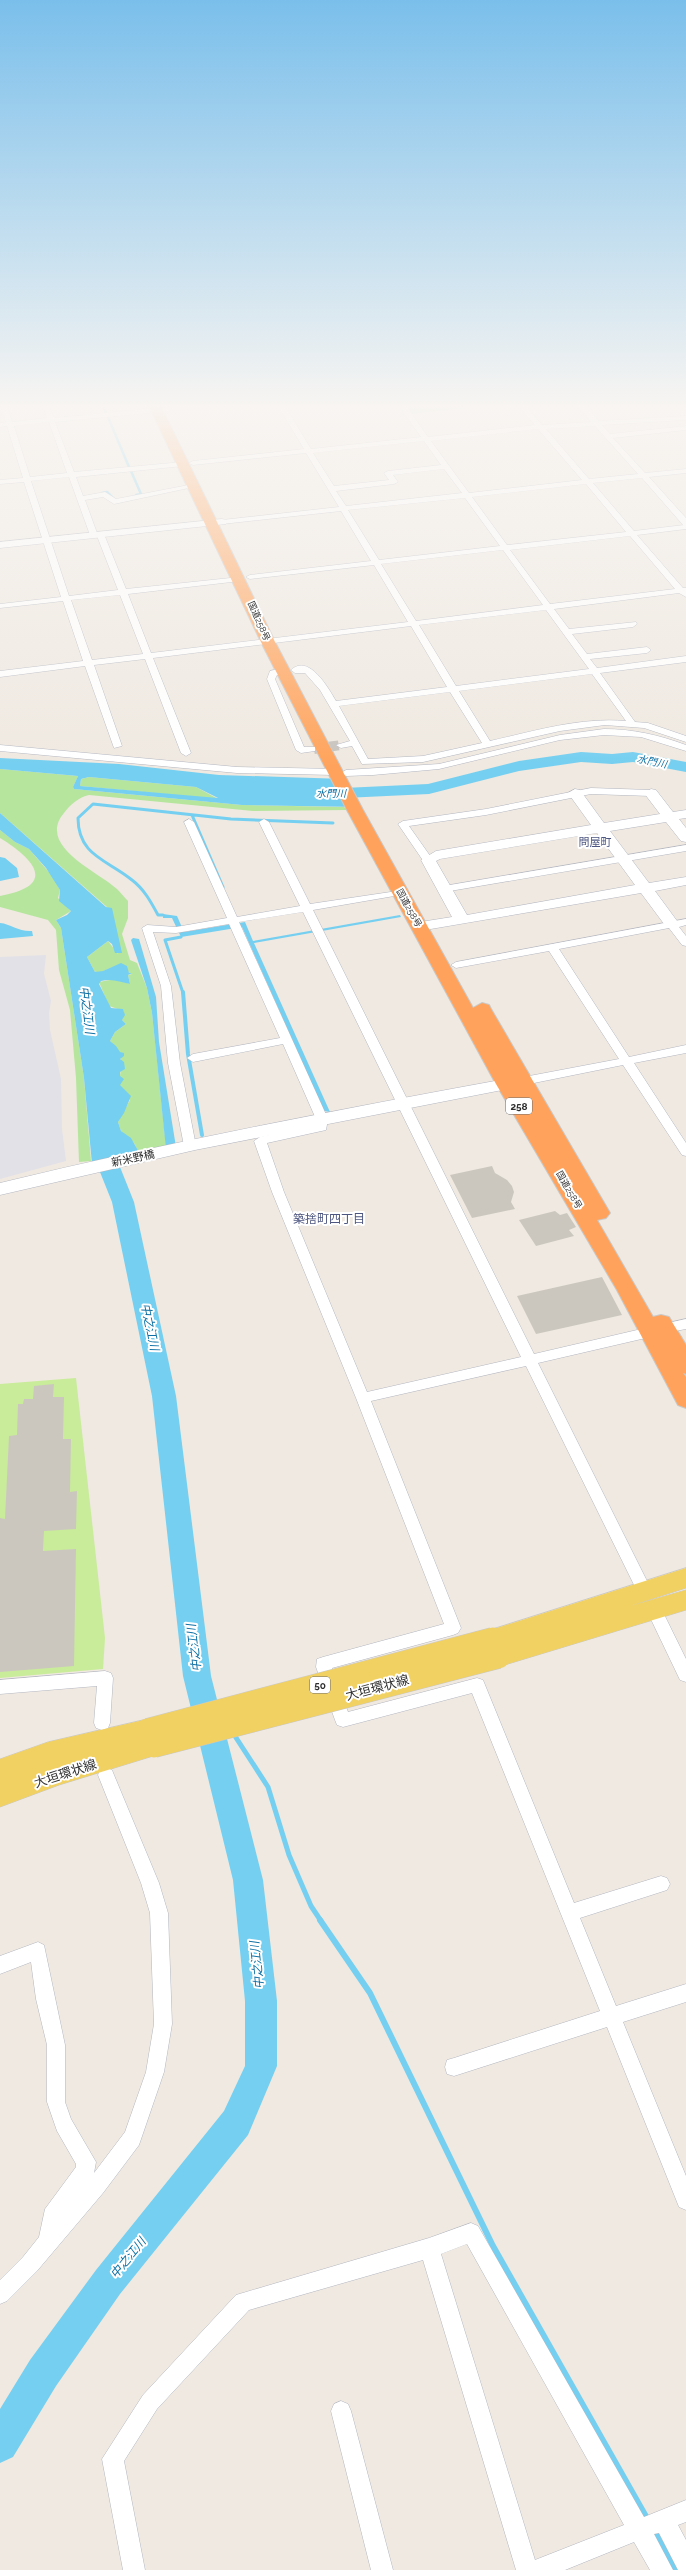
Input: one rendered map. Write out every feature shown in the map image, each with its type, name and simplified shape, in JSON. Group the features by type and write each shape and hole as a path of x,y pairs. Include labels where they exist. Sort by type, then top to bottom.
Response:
{"highway":[{"name":"国道258号","path":"219,526 274,641 400,892 456,965 515,1082"},
{"name":"国道258号","path":"360,810 657,1330 686,1399"},
{"name":"国道258号","path":"657,1330 686,1365"}],"main road":[{"name":"大垣環状線","path":"0,1771 48,1754 151,1738 495,1648 649,1600 686,1578"},
{"name":"大垣環状線","path":"649,1600 686,1600"},
{"name":"大垣環状線","path":"0,1795 151,1738"}],"street":[{"path":"42,526 117,746"},
{"path":"93,526 123,592 186,753"},
{"path":"0,545 178,526"},
{"path":"353,526 488,745"},
{"path":"489,526 585,657 597,671 631,721 630,723"},
{"path":"625,526 684,592"},
{"path":"0,606 686,527"},
{"path":"0,674 548,606 684,592"},
{"path":"568,632 633,624"},
{"path":"585,657 647,650"},
{"path":"333,704 686,659"},
{"path":"312,749 301,750 271,679 272,673 303,669 311,673 333,704 365,762 423,759 584,724 630,723 663,730 686,739"},
{"path":"0,748 237,770 342,774 405,771 450,764 577,735 601,732 648,736 686,748"},
{"path":"342,745 355,743"},
{"path":"462,920 428,860 403,824 486,812 575,793 616,790 651,793 686,838"},
{"path":"575,793 645,887 679,924 686,943"},
{"path":"428,860 436,855 686,814"},
{"path":"189,822 322,1119 322,1127 260,1141 278,1192 363,1398 453,1628 323,1664 343,1720 477,1685 686,2200"},
{"path":"264,822 305,908 404,1104 686,1675"},
{"path":"444,889 686,848"},
{"path":"426,925 686,881"},
{"path":"188,1146 174,1063 166,986 147,928 181,929 235,924 305,908 400,892"},
{"path":"456,965 679,924"},
{"path":"552,947 686,1152"},
{"path":"193,1058 287,1040"},
{"path":"515,1082 686,1049"},
{"name":"新米野橋","path":"0,1189 80,1169 188,1146 515,1082"},
{"path":"363,1398 686,1324"},
{"path":"0,1688 105,1678 102,1723"},
{"path":"0,2294 30,2264 96,2186 132,2138 155,2072 163,2024 159,1913 150,1883 106,1775"},
{"path":"569,1913 660,1884"},
{"path":"0,1965 38,1951 45,1999 56,2045 56,2102 64,2124 86,2162 85,2171 52,2216 48,2241"},
{"path":"454,2067 612,2016 686,1994"},
{"path":"134,2570 113,2459 155,2397 243,2302 429,2248 471,2233 651,2526 686,2562"},
{"path":"429,2248 527,2570"},
{"path":"341,2410 382,2570"},
{"path":"537,2570 686,2512"},
{"path":"651,2526 662,2570"}],"shaded area":[{"path":"46,955 44,974 51,1001 49,1013 50,1030 61,1079 62,1129 66,1161 0,1179 0,957"}],"green space":[{"path":"0,769 78,776 73,787 74,789 242,805 344,807 347,810 253,811 89,795 78,799 64,813 58,825 58,836 64,847 73,857 117,889 128,901 128,918 122,934 130,960 137,963 147,988 152,1013 166,1146 138,1151 134,1143 121,1131 118,1122 130,1100 119,1084 121,1066 120,1056 115,1046 110,1041 115,1032 126,1024 122,1020 124,1011 109,1006 99,982 115,979 130,984 128,975 132,974 129,973 125,966 115,966 102,972 95,972 87,957 108,941 118,954 108,908 0,813"},
{"path":"89,777 196,787 218,799 80,786 81,779"},
{"path":"0,830 15,842 29,849 54,878 60,890 58,898 71,911 56,920 61,928 84,1078 91,1161 79,1162 76,1078 70,1010 59,970 56,930 48,920 0,907 0,896 18,892 29,886 35,879 35,872 31,863 23,855 13,846 0,838"},
{"path":"76,1378 105,1638 103,1669 0,1678 0,1384"}],"water":[{"name":"水門川","path":"0,758 119,764 219,775 344,779 358,807 242,805 74,789 73,787 78,776 0,769","holes":["89,777 196,787 218,798 80,786 81,779"]},
{"path":"0,813 106,907 112,908 122,953 115,953 112,944 108,941 87,957 95,972 103,971 121,963 127,966 129,973 132,973 128,975 130,984 109,980 101,981 99,984 111,1008 123,1009 125,1015 122,1020 126,1024 115,1032 110,1041 120,1052 124,1053 124,1056 120,1059 124,1062 125,1069 120,1072 120,1076 124,1079 120,1085 131,1096 124,1113 118,1122 121,1131 131,1138 140,1154 92,1164 84,1078 61,928 56,920 67,915 71,911 59,901 60,890 46,868 29,849 15,842 0,830"},
{"path":"0,857 5,858 17,868 19,877 0,881"},
{"path":"163,914 177,916 184,932 245,922 253,941 400,915 401,917 254,943 330,1112 324,1111 242,927 181,937 172,918 163,918"},
{"path":"0,923 27,931 32,931 33,936 0,939"},
{"path":"133,938 139,939 156,997 159,1042 176,1147 166,1149 152,1013 147,988 131,940"}],"building":[{"path":"492,1166 495,1173 507,1180 512,1186 514,1192 511,1202 515,1209 472,1218 450,1175"},
{"path":"555,1211 560,1215 567,1213 576,1227 569,1230 574,1236 536,1246 519,1220"},
{"path":"602,1277 622,1315 536,1334 517,1296"},
{"path":"54,1384 53,1397 64,1397 63,1439 71,1439 70,1492 77,1491 76,1529 44,1531 43,1551 76,1549 74,1666 0,1672 0,1518 5,1519 9,1436 17,1435 18,1404 23,1404 24,1399 33,1399 34,1386"}],"waterway":[{"name":"水門川","path":"323,794 429,789 478,775 519,766 581,757 612,759 633,757 686,767"},
{"path":"163,915 158,915 140,887 123,873 96,856 83,841 79,831 78,818 93,804 231,819 333,823"},
{"path":"192,815 223,887"},
{"path":"181,937 165,940 183,993"},
{"path":"183,992 188,1054 202,1135"},
{"name":"中之江川","path":"0,2444 43,2373 108,2282 236,2123 251,2092 261,2066 261,2001 248,1880 197,1676 164,1396 123,1202 105,1157 103,1139"},
{"path":"197,1676 215,1705"},
{"path":"233,1733 268,1787 289,1855 311,1906 321,1921"},
{"path":"320,1920 370,1993 493,2246 648,2520"},
{"path":"654,2530 675,2570"}],"tunnel":[{"path":"314,749 341,745"}],"district":[{"name":"問屋町","path":"595,842"},
{"name":"築捨町四丁目","path":"329,1219"}]}
